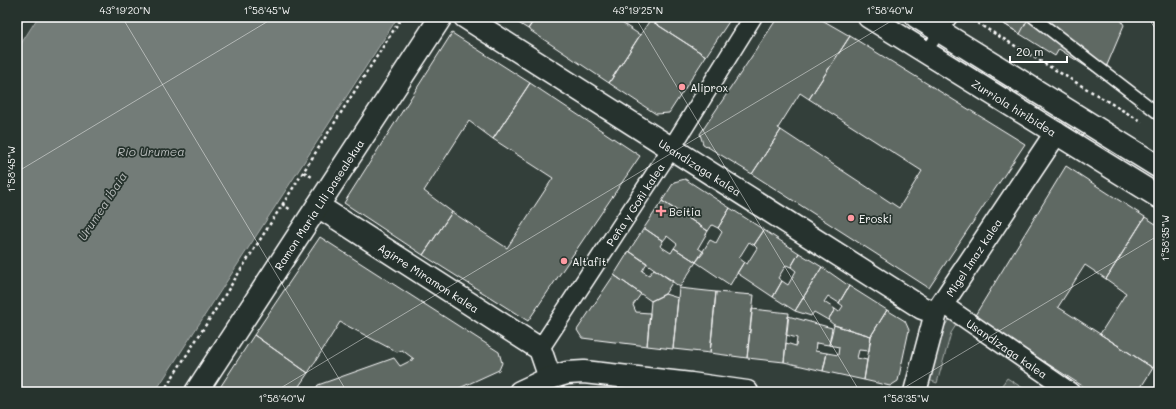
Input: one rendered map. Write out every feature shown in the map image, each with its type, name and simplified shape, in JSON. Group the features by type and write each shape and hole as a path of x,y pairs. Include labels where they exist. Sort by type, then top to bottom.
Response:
{"street":[{"name":"Ramon Maria Lili pasealekua","path":"196,392 441,17"},
{"name":"Usandizaga kalea","path":"466,17 917,305 940,309 1071,392"},
{"name":"Peña y Goñi kalea","path":"540,349 671,149 753,17"},
{"name":"Zurriola hiribidea","path":"869,17 1159,197"},
{"path":"917,17 946,24 1159,167"},
{"name":"Migel Imaz kalea","path":"915,392 940,309 1056,133"},
{"name":"Agirre Miramon kalea","path":"318,206 540,349"},
{"path":"540,349 550,378"},
{"path":"520,392 550,378 566,373 584,372 747,392"}],"lane":[{"path":"1033,17 1159,114"},
{"path":"925,52 946,24"}],"path":[{"path":"17,28 24,17"},
{"path":"163,392 402,17"},
{"path":"967,17 1146,124"},
{"path":"304,172 314,178"},
{"path":"282,204 293,212"}],"shaded area":[{"path":"951,317 958,322 951,333 937,383 929,380 944,327"},
{"path":"1007,378 1029,392 997,392"}],"water":[{"name":"Río Urumea","path":"38,17 398,17 155,392 17,392 17,50"}],"building":[{"path":"509,17 536,17 528,29"},
{"path":"536,17 613,17 640,35 609,83 528,29"},
{"path":"652,17 732,17 706,56 650,20"},
{"path":"778,17 817,17 850,36 809,99 800,93 778,128 781,130 752,174 703,144 700,134"},
{"path":"993,17 1119,17 1124,25 1102,77 1059,49 1055,56"},
{"path":"998,17 1029,17 1020,34 996,19"},
{"path":"650,20 706,56 669,113 656,114 609,83"},
{"path":"452,33 530,83 493,139 469,121 424,191 452,212 423,255 344,203"},
{"path":"850,36 1025,144 929,288 752,174 781,130 899,208 922,171 809,99"},
{"path":"530,83 640,156 528,321 423,255 452,212 507,248 553,178 493,139"},
{"path":"1066,166 1145,217 1106,279 1085,265 1058,307 1153,368 1138,392 1092,392 974,317"},
{"path":"685,179 730,208 718,228 712,225 708,231 662,201 674,182"},
{"path":"662,201 708,231 698,248 704,252 696,262 674,248 677,244 667,236 663,241 644,228"},
{"path":"730,208 764,230 754,245 749,242 739,258 744,262 730,285 696,262 710,240 716,243 722,232 718,228"},
{"path":"1145,217 1159,226 1159,359 1153,368 1100,334 1126,293 1106,279"},
{"path":"644,228 663,241 660,246 671,253 674,248 696,262 680,287 629,251"},
{"path":"764,230 799,253 791,267 786,265 778,278 782,281 773,297 737,273 744,262 747,264 757,248 754,245"},
{"path":"320,237 499,352 502,363 499,370 451,392 314,392 318,385 394,358 400,366 414,359 402,350 397,352 340,322 308,373 254,335"},
{"path":"629,251 647,263 642,271 649,275 654,269 673,281 665,294 651,301 614,275"},
{"path":"799,253 822,267 795,311 773,297 782,281 788,285 796,271 791,267"},
{"path":"822,267 849,286 839,303 828,296 824,302 835,309 828,320 814,312 811,316 795,311"},
{"path":"614,275 641,294 633,305 636,312 650,313 647,346 582,338 577,330"},
{"path":"849,286 887,310 871,336 834,325 828,320 835,309 839,312 843,306 839,303"},
{"path":"679,288 716,292 710,353 673,349"},
{"path":"716,292 754,295 747,358 710,353"},
{"path":"665,294 678,298 673,349 647,346 651,301"},
{"path":"752,309 789,313 784,362 747,358"},
{"path":"887,310 905,321 909,330 898,381 890,386 864,380 871,336"},
{"path":"788,316 832,328 829,345 816,343 815,351 827,353 823,371 784,362 786,343 796,346 797,338 786,335"},
{"path":"834,325 871,336 869,351 859,350 857,358 867,360 864,380 823,371 827,353 838,355 839,347 829,345"},
{"path":"254,335 308,373 295,392 217,392"}],"place":[{"name":"Aliprox","path":"682,87"},
{"name":"Beitia","path":"661,211"},
{"name":"Eroski","path":"851,218"},
{"name":"Altafit","path":"564,261"}],"water label":[{"name":"Urumea ibaia","path":"102,206"}]}
